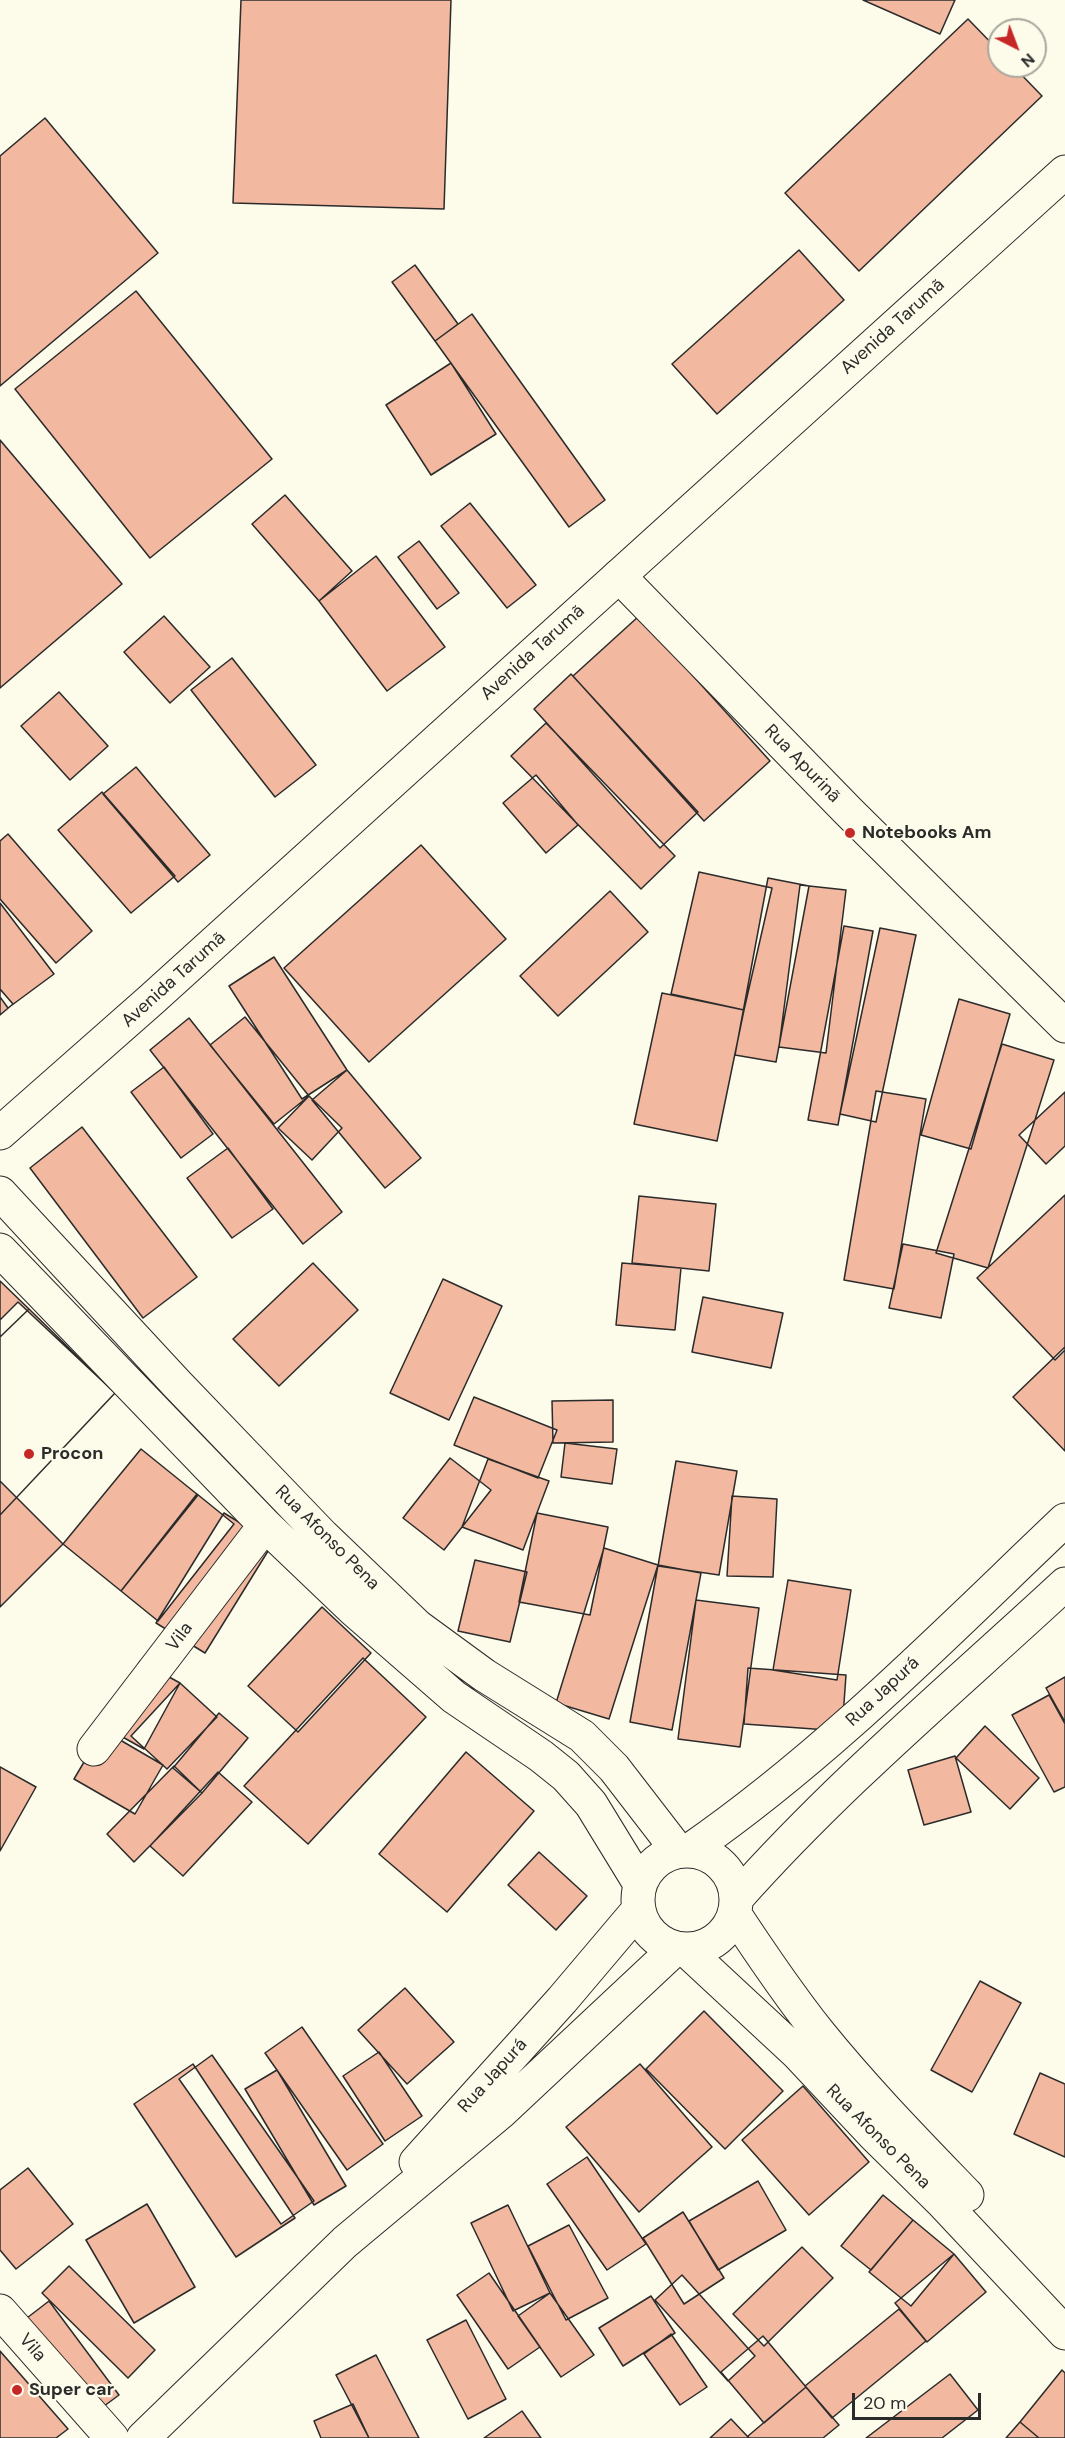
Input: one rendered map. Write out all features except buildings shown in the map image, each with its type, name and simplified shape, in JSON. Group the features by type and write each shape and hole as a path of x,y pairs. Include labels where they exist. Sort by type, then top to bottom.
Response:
{"street":[{"name":"Avenida Tarumã","path":"0,1133 152,1000 1065,172"},
{"name":"Rua Apurinã","path":"618,576 848,811 1065,1026"},
{"name":"Rua Afonso Pena","path":"0,1194 323,1536 454,1697 541,1756 566,1776 591,1804 640,1897"},
{"name":"Rua Afonso Pena","path":"0,1250 265,1525 406,1636 484,1675 582,1736 614,1768 684,1851"},
{"name":"Rua Japurá","path":"684,1851 763,1797 842,1731 1065,1520"},
{"name":"Vila","path":"94,1749 265,1525"},
{"path":"735,1906 734,1884 725,1867 709,1855 684,1851 661,1858 648,1869 640,1897 646,1926 659,1940 680,1948 701,1947 716,1939 727,1928 735,1906 779,1850 881,1752 1065,1584"},
{"name":"Rua Japurá","path":"143,2438 345,2242 562,2000 640,1897"},
{"name":"Rua Afonso Pena","path":"735,1906 776,1975 819,2033 891,2116 1065,2299"},
{"name":"Rua Afonso Pena","path":"680,1948 798,2054 1065,2333"},
{"name":"Rua Japurá","path":"345,2242 502,2112 680,1948"},
{"name":"Vila","path":"0,2312 112,2438"}],"place":[{"name":"Notebooks Am","path":"850,833"},
{"name":"Procon","path":"29,1454"},
{"name":"Super car","path":"17,2390"}]}
